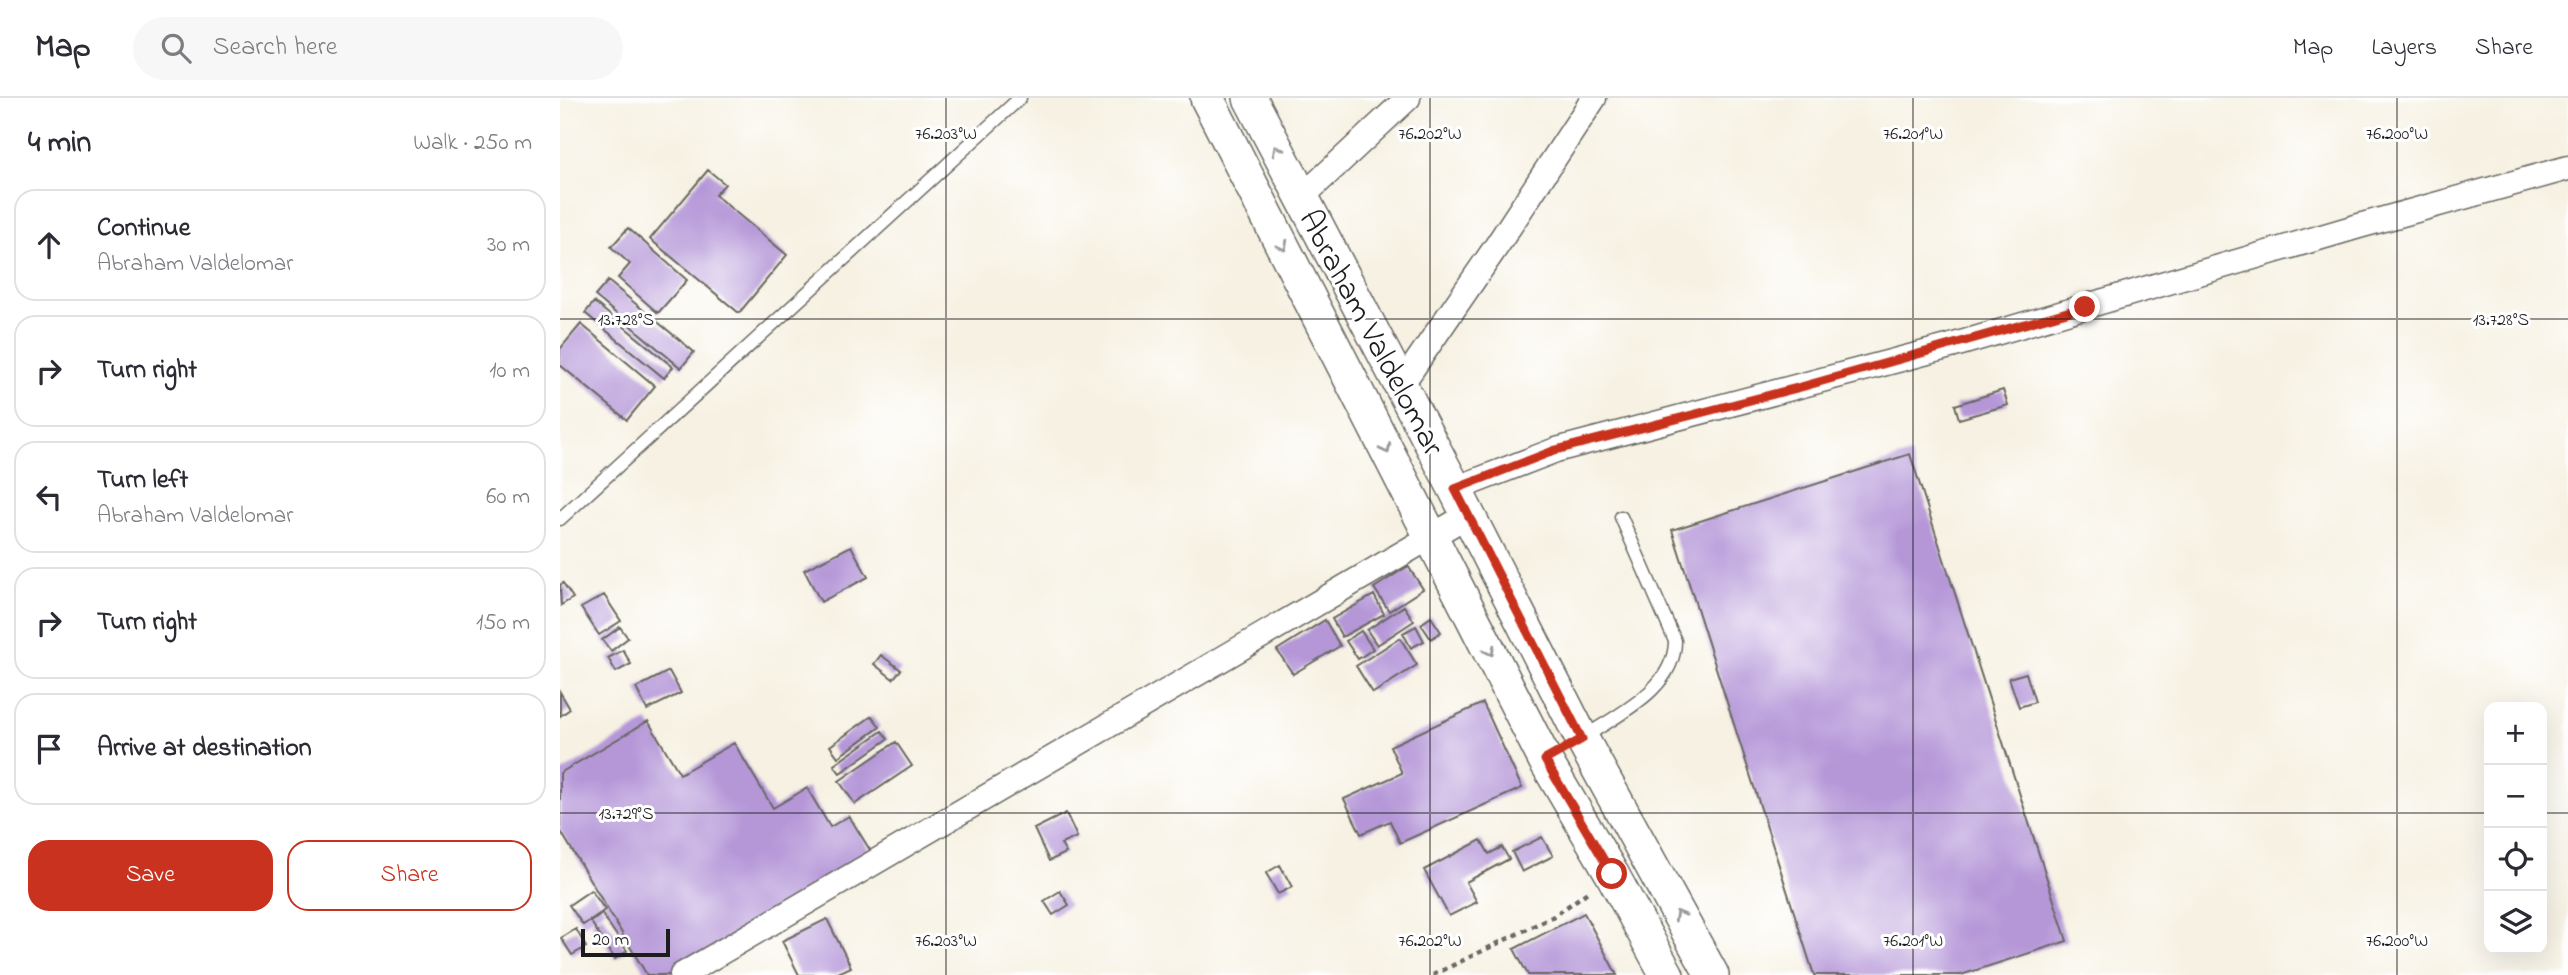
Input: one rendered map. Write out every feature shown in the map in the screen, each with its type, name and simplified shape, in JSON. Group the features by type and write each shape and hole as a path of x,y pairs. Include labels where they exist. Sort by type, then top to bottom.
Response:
{"main road":[{"name":"Abraham Valdelomar","path":"1208,98 1545,760 1667,975"},
{"name":"Abraham Valdelomar","path":"1250,98 1462,502 1582,739 1712,975"},
{"path":"1545,760 1582,739"}],"street":[{"path":"1302,197 1408,98"},
{"path":"1401,385 1594,98"},
{"path":"682,975 1431,536 1462,502 1556,450 1951,346 2359,226 2568,168"}],"lane":[{"path":"560,519 1020,98"},
{"path":"1582,739 1660,684 1674,657 1675,641 1621,517"}],"path":[{"path":"1433,975 1554,916 1612,874"}],"building":[{"path":"708,170 725,184 715,195 787,255 739,313 650,239"},
{"path":"628,228 687,280 658,313 618,278 630,264 611,247"},
{"path":"608,281 694,352 681,368 595,296"},
{"path":"594,302 673,367 664,378 585,313"},
{"path":"581,324 655,386 627,420 560,365 560,349"},
{"path":"2003,390 2008,405 1959,419 1955,405"},
{"path":"1910,454 2067,941 1961,975 1814,975 1672,530"},
{"path":"851,546 868,577 821,602 804,570"},
{"path":"1408,566 1423,589 1389,611 1374,588"},
{"path":"563,583 573,598 561,605 560,585"},
{"path":"604,595 621,621 599,635 581,608"},
{"path":"1374,595 1384,614 1342,637 1332,619"},
{"path":"1404,606 1414,621 1377,645 1367,630"},
{"path":"1431,617 1441,632 1431,639 1421,624"},
{"path":"1325,620 1340,646 1293,674 1277,650"},
{"path":"1416,626 1424,641 1411,648 1403,633"},
{"path":"620,627 628,638 611,651 602,640"},
{"path":"1361,631 1373,649 1358,659 1346,641"},
{"path":"1400,638 1417,665 1373,693 1356,666"},
{"path":"623,650 631,664 616,672 608,658"},
{"path":"881,655 901,670 893,679 874,664"},
{"path":"669,671 681,693 647,710 636,688"},
{"path":"2026,673 2035,702 2019,707 2009,678"},
{"path":"560,692 570,709 560,716"},
{"path":"1483,703 1522,788 1400,843 1390,821 1361,834 1344,799 1402,773 1390,746"},
{"path":"872,716 880,727 838,757 830,746"},
{"path":"648,721 680,774 734,743 773,808 807,788 830,827 849,816 873,855 669,975 647,975 560,830 560,773"},
{"path":"882,731 888,739 840,773 834,765"},
{"path":"896,742 912,766 855,804 839,781"},
{"path":"1066,813 1077,837 1061,844 1066,853 1049,861 1034,829"},
{"path":"1542,837 1553,856 1522,872 1512,852"},
{"path":"1481,840 1489,854 1502,847 1509,859 1466,882 1477,902 1449,916 1424,870"},
{"path":"1280,865 1292,887 1278,894 1266,873"},
{"path":"591,890 605,910 583,925 569,905"},
{"path":"1060,891 1069,905 1053,915 1044,901"},
{"path":"1584,913 1617,975 1528,975 1514,949"},
{"path":"602,914 627,951 615,959 591,922"},
{"path":"827,919 851,967 834,975 799,975 782,941"},
{"path":"576,929 586,947 572,955 561,938"}],"route":[{"path":"1612,874 1545,760 1582,739 1455,489 1556,450 1801,387 2085,307"}]}
